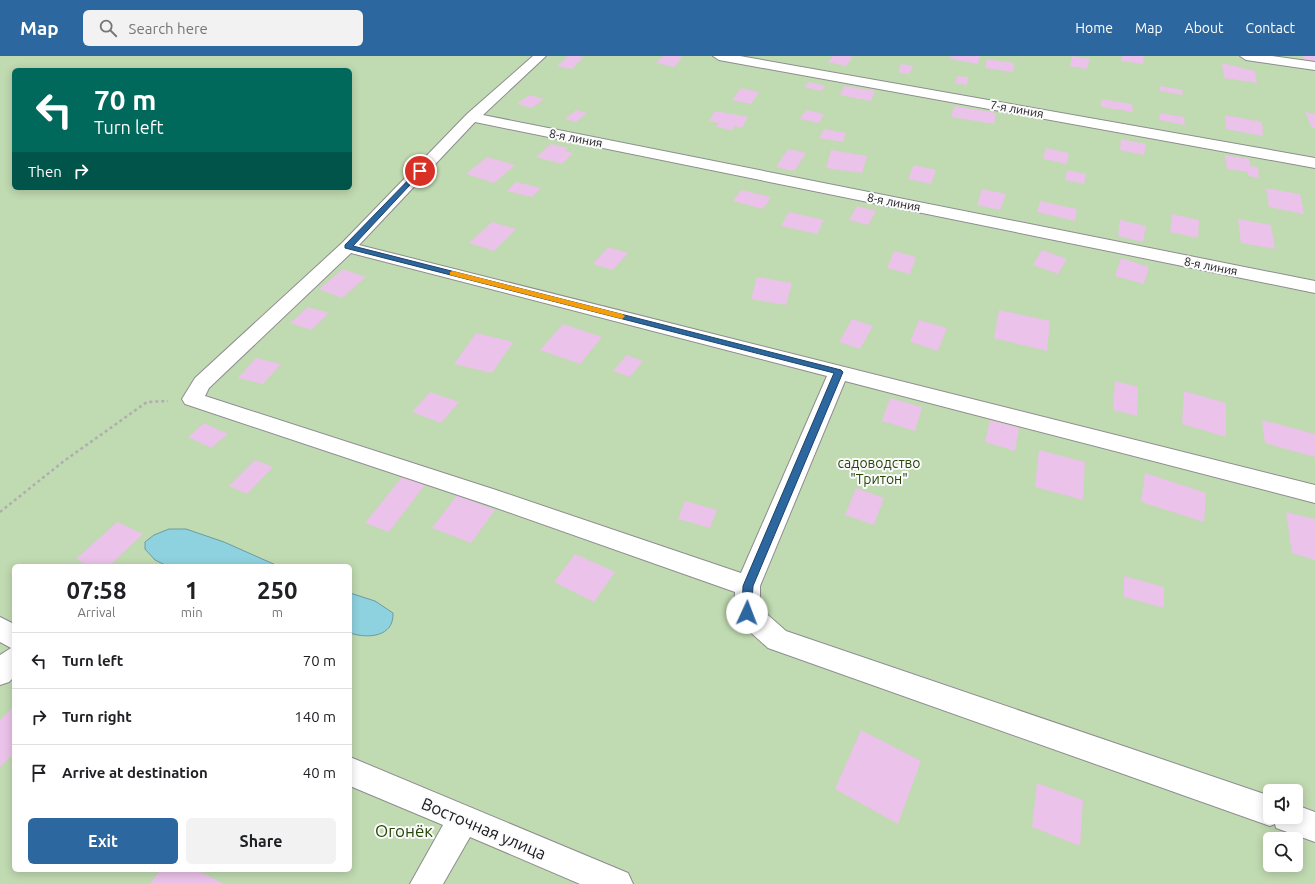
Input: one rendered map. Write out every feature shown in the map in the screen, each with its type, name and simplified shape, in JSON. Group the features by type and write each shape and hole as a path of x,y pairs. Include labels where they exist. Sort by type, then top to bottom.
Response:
{"street":[{"path":"540,56 472,117 348,247 202,383 192,399 489,496 748,586"},
{"name":"7-я линия","path":"719,56 1315,163"},
{"path":"1246,56 1315,66"},
{"name":"8-я линия","path":"472,117 1315,287"},
{"path":"348,247 1315,494"},
{"path":"839,372 748,586 747,613 777,640 1263,809"},
{"path":"0,630 12,636"},
{"path":"0,673 12,661"},
{"name":"Восточная улица","path":"352,772 617,884"},
{"path":"426,884 463,820"},
{"path":"1303,823 1315,827"}],"path":[{"path":"0,512 64,461 147,402 192,399"}],"green space":[{"name":"садоводство \"Тритон\"","path":"0,56 1315,56 1315,884 0,884"}],"water":[{"path":"169,529 186,529 224,542 274,564 163,564 155,560 145,549 145,542 154,535"},
{"path":"352,594 375,601 393,613 392,621 385,631 372,636 352,634"}],"building":[{"path":"568,56 584,57 572,69 557,66"},
{"path":"663,56 683,57 674,67 656,63"},
{"path":"833,56 853,57 846,66 828,62"},
{"path":"951,56 980,56 978,64 950,59"},
{"path":"1072,56 1090,59 1087,69 1070,66"},
{"path":"1122,56 1144,56 1143,64 1121,61"},
{"path":"1303,56 1315,56 1315,62 1304,60"},
{"path":"987,59 1014,63 1013,72 985,68"},
{"path":"1222,63 1255,71 1257,83 1224,78"},
{"path":"901,64 913,66 909,74 898,72"},
{"path":"957,76 968,77 967,85 955,83"},
{"path":"809,82 826,86 821,91 804,87"},
{"path":"844,86 875,91 871,101 840,95"},
{"path":"1160,86 1183,90 1182,95 1160,91"},
{"path":"741,88 759,92 751,104 732,100"},
{"path":"529,95 544,99 532,108 517,104"},
{"path":"1101,99 1132,104 1133,112 1101,107"},
{"path":"954,106 996,113 994,124 951,117"},
{"path":"576,110 587,113 576,122 565,119"},
{"path":"806,110 824,114 819,123 800,119"},
{"path":"715,111 748,117 742,128 735,126 733,130 716,127 719,123 709,121"},
{"path":"1305,112 1315,114 1315,128 1312,128"},
{"path":"1159,113 1184,117 1185,125 1160,120"},
{"path":"1225,115 1262,122 1263,136 1226,129"},
{"path":"824,129 846,133 843,142 819,138"},
{"path":"1121,139 1146,144 1144,155 1120,150"},
{"path":"551,144 568,148 565,151 573,153 562,164 536,157"},
{"path":"1046,148 1069,153 1067,164 1043,159"},
{"path":"788,149 806,153 794,171 776,167"},
{"path":"831,150 867,156 862,173 826,168"},
{"path":"1225,155 1249,159 1250,166 1258,167 1259,178 1248,176 1248,172 1227,169"},
{"path":"487,157 515,165 494,183 466,174"},
{"path":"914,165 936,170 931,184 908,179"},
{"path":"1067,170 1086,174 1084,184 1065,180"},
{"path":"516,182 541,188 532,197 507,191"},
{"path":"1266,188 1300,194 1304,214 1269,207"},
{"path":"982,189 1006,194 1000,210 977,205"},
{"path":"741,190 771,197 763,209 733,201"},
{"path":"1040,201 1077,209 1075,221 1037,212"},
{"path":"857,206 876,211 868,225 849,220"},
{"path":"789,212 824,220 817,234 781,226"},
{"path":"1172,214 1199,220 1198,238 1170,232"},
{"path":"1238,219 1271,225 1275,249 1241,243"},
{"path":"1120,220 1146,226 1143,242 1118,236"},
{"path":"492,222 516,229 494,251 469,243"},
{"path":"608,247 628,253 613,270 593,264"},
{"path":"1042,250 1067,259 1058,274 1033,265"},
{"path":"894,251 916,257 910,274 887,268"},
{"path":"1121,258 1149,267 1144,284 1115,276"},
{"path":"343,269 366,277 342,298 319,289"},
{"path":"757,277 792,283 786,305 751,299"},
{"path":"308,307 329,313 311,330 290,323"},
{"path":"999,310 1050,321 1047,351 994,338"},
{"path":"852,319 873,326 860,349 839,342"},
{"path":"919,320 947,328 938,351 910,342"},
{"path":"563,324 602,337 580,364 540,350"},
{"path":"476,333 513,342 492,373 454,364"},
{"path":"627,355 643,361 630,377 613,371"},
{"path":"256,358 281,364 263,384 238,378"},
{"path":"1115,381 1138,387 1137,416 1113,410"},
{"path":"1184,391 1226,403 1226,437 1182,424"},
{"path":"430,392 459,402 441,423 412,412"},
{"path":"890,398 922,407 915,431 882,421"},
{"path":"990,420 1019,428 1015,451 985,442"},
{"path":"1262,420 1315,434 1315,457 1265,443"},
{"path":"204,423 228,434 211,448 188,437"},
{"path":"1039,450 1085,462 1083,500 1035,487"},
{"path":"255,460 273,467 247,494 229,486"},
{"path":"1145,473 1206,493 1204,522 1141,502"},
{"path":"402,477 425,485 389,532 365,523"},
{"path":"856,488 884,498 874,525 845,515"},
{"path":"457,495 495,510 471,543 432,528"},
{"path":"685,501 717,510 710,528 678,519"},
{"path":"1286,512 1315,519 1315,560 1292,553"},
{"path":"117,522 143,534 111,564 86,564 76,559"},
{"path":"575,554 615,572 594,602 554,582"},
{"path":"1124,576 1164,587 1164,608 1124,597"},
{"path":"12,709 12,755 0,767 0,720"},
{"path":"861,730 921,761 898,824 835,789"},
{"path":"1037,783 1083,800 1080,846 1032,827"},
{"path":"159,872 201,872 224,884 150,884"}],"slow traffic":[{"path":"453,273 622,316"}],"route":[{"path":"420,171 348,247 839,372 748,586 747,613"}],"park label":[{"name":"Огонёк","path":"404,830"}]}
